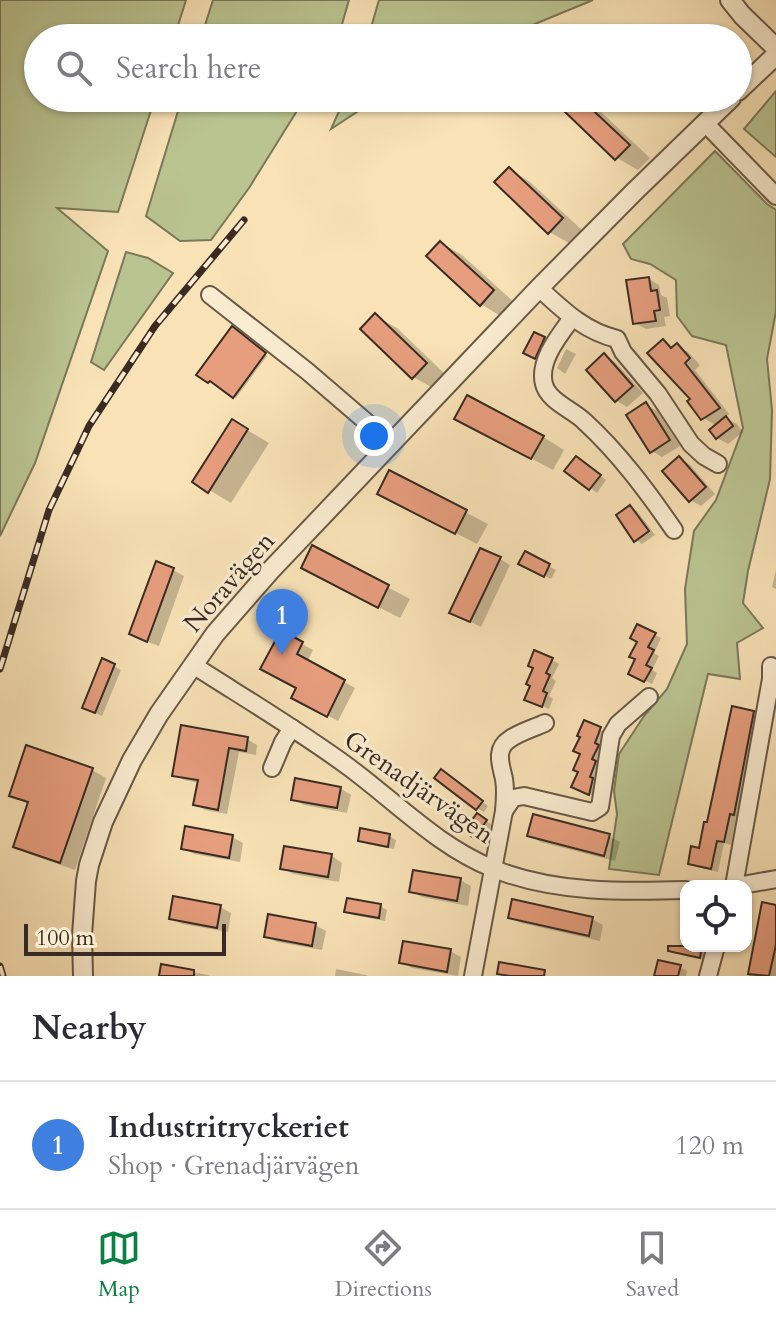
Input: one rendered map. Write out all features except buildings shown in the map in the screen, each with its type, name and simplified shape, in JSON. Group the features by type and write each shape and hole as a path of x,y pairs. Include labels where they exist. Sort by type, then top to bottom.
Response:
{"street":[{"path":"730,0 751,24"},
{"path":"752,25 776,48"},
{"path":"752,78 776,55"},
{"name":"Noravägen","path":"83,976 84,903 89,865 98,834 132,760 159,714 215,634 270,571 539,288 716,112"},
{"path":"705,123 776,196"},
{"path":"539,288 572,318 617,339 623,352 658,394 691,444 718,464"},
{"path":"210,295 305,369 392,444"},
{"path":"572,318 552,346 545,366 543,382 548,394 601,436 653,499 674,530"},
{"name":"Grenadjärvägen","path":"193,665 349,767 439,838 493,868 549,885 680,890"},
{"path":"736,880 771,666"},
{"path":"504,811 513,798 524,796 592,812 600,807 611,736 618,724 649,697"},
{"path":"473,976 506,796 499,764 503,745 545,723"},
{"path":"272,768 292,728"},
{"path":"752,883 776,879"},
{"path":"708,976 714,952"}],"green space":[{"path":"0,0 186,0 178,24 24,24 24,112 150,112 118,212 57,208 108,251 35,463 0,536"},
{"path":"213,0 349,0 342,24 205,24"},
{"path":"379,0 593,0 535,24 372,24"},
{"path":"776,91 776,157 744,129"},
{"path":"178,112 296,112 249,188 211,240 180,241 146,216"},
{"path":"339,112 357,112 331,129"},
{"path":"715,151 776,210 776,311 767,359 772,410 770,479 743,603 763,628 737,643 740,679 708,674 659,875 609,869 617,814 614,791 619,754 644,716 667,689 687,644 685,589 694,531 716,500 743,428 726,345 692,336 677,316 676,280 650,264 631,259 623,244"},
{"path":"126,252 148,258 173,273 104,370 91,362"}],"railway":[{"path":"0,669 49,510 89,426 155,326 244,220"},
{"path":"0,966 3,976"}],"place":[{"name":"Industritryckeriet","path":"282,655"}]}
